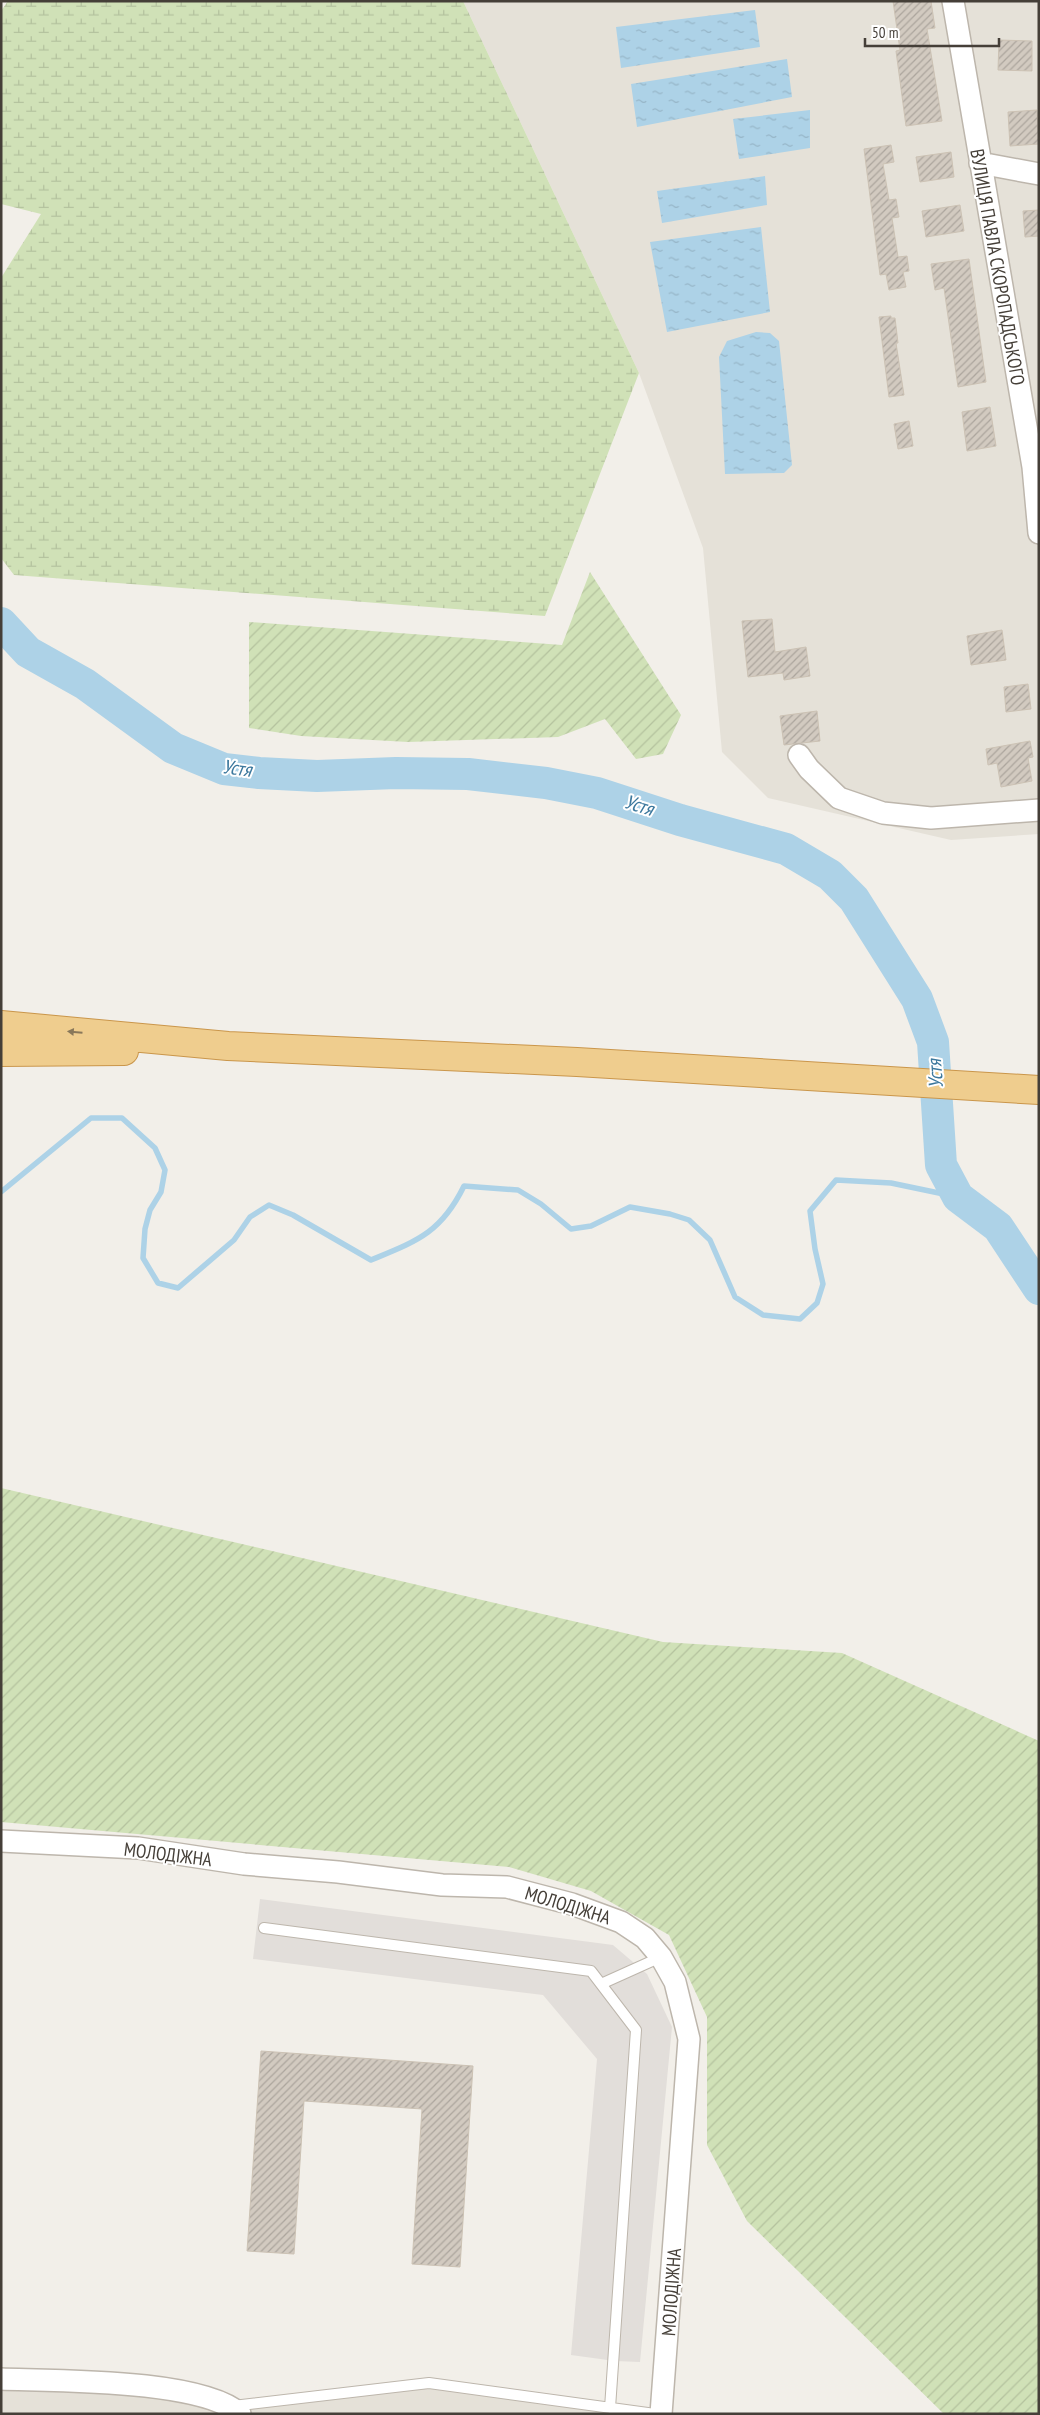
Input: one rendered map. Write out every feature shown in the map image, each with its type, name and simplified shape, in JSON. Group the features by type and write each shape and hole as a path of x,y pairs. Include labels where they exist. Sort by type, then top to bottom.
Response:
{"highway":[{"path":"1,1025 228,1046 576,1062 1039,1090"},
{"path":"1,1052 80,1052 228,1046"}],"street":[{"name":"ВУЛИЦЯ ПАВЛА СКОРОПАДСЬКОГО","path":"953,1 980,163 1036,467 1039,533"},
{"path":"980,163 1039,174"},
{"path":"799,756 809,769 839,798 883,813 931,818 1039,810"},
{"name":"МОЛОДІЖНА","path":"1,1841 138,1848 244,1864 338,1872 442,1885 507,1887 572,1904 621,1922 645,1938 661,1956 675,1982 689,2039 661,2414"},
{"path":"1,2378 129,2384 182,2391 236,2410"}],"lane":[{"path":"264,1928 591,1971 636,2030 610,2408"},
{"path":"601,1984 661,1956"},
{"path":"236,2410 429,2383 654,2414"}],"shaded area":[{"path":"463,1 1039,1 1039,834 951,840 768,798 722,752 703,548 639,373"},
{"path":"260,1899 613,1945 647,1974 672,2027 640,2362 615,2361 571,2355 597,2059 543,1995 253,1959"},
{"path":"1,2379 232,2406 429,2383 654,2414 1,2414"}],"green space":[{"path":"8,1 463,1 639,373 545,616 14,575 1,558 1,278 41,214 1,204 1,11"},
{"path":"590,572 681,715 663,754 636,759 605,719 558,737 408,742 301,736 249,728 249,622 562,645"},
{"path":"1,1488 663,1642 842,1653 1039,1741 1039,2414 944,2414 747,2221 707,2145 707,2017 669,1935 591,1891 509,1867 1,1822"}],"water":[{"path":"755,10 760,47 621,68 616,27"},
{"path":"787,59 792,97 637,127 631,84"},
{"path":"810,110 810,148 739,159 733,119"},
{"path":"765,176 767,205 662,223 657,191"},
{"path":"761,227 770,312 667,332 650,242"},
{"path":"756,332 770,333 779,341 792,465 784,473 725,474 719,357 727,341"}],"building":[{"path":"893,1 931,1 935,28 927,29 942,121 906,126 896,51 900,50"},
{"path":"999,40 1032,41 1032,71 998,70"},
{"path":"1037,110 1039,144 1010,146 1008,112"},
{"path":"891,145 894,162 883,164 889,200 896,199 899,217 892,218 898,257 907,256 909,271 903,272 906,287 889,290 886,274 880,275 864,149"},
{"path":"951,152 954,177 920,182 916,157"},
{"path":"960,205 964,231 926,237 922,211"},
{"path":"1039,210 1039,236 1025,237 1023,211"},
{"path":"969,259 986,382 958,387 944,288 935,290 931,264"},
{"path":"891,316 891,318 895,318 898,343 896,343 904,395 889,397 879,317"},
{"path":"990,407 996,446 967,451 962,412"},
{"path":"909,421 913,446 898,449 894,424"},
{"path":"772,619 775,652 806,647 810,676 784,680 783,673 748,677 742,621"},
{"path":"1002,630 1006,660 971,665 967,636"},
{"path":"1028,684 1031,709 1006,712 1004,687"},
{"path":"817,711 820,741 784,745 780,716"},
{"path":"1030,741 1033,757 1028,758 1032,781 1001,787 997,763 988,765 986,749"},
{"path":"261,2051 473,2066 460,2267 412,2264 422,2109 304,2101 294,2254 247,2251"}],"waterway":[{"name":"Устя","path":"1,623 28,652 85,684 173,748 224,769 317,776 396,773 468,774 546,783 597,793 680,820 786,849 830,875 854,899 917,999 933,1042 941,1165 958,1197 998,1227 1039,1289"},
{"path":"1,1192 91,1118 122,1118 155,1148 165,1170 161,1192 150,1210 145,1229 143,1258 158,1283 178,1288 234,1240 250,1217 269,1205 293,1215 371,1260 415,1241 426,1234 446,1215 464,1186 518,1190 541,1204 571,1229 591,1226 630,1207 670,1214 689,1220 710,1240 735,1297 763,1315 800,1319 817,1303 823,1284 815,1249 810,1211 836,1180 891,1183 958,1197"}]}
